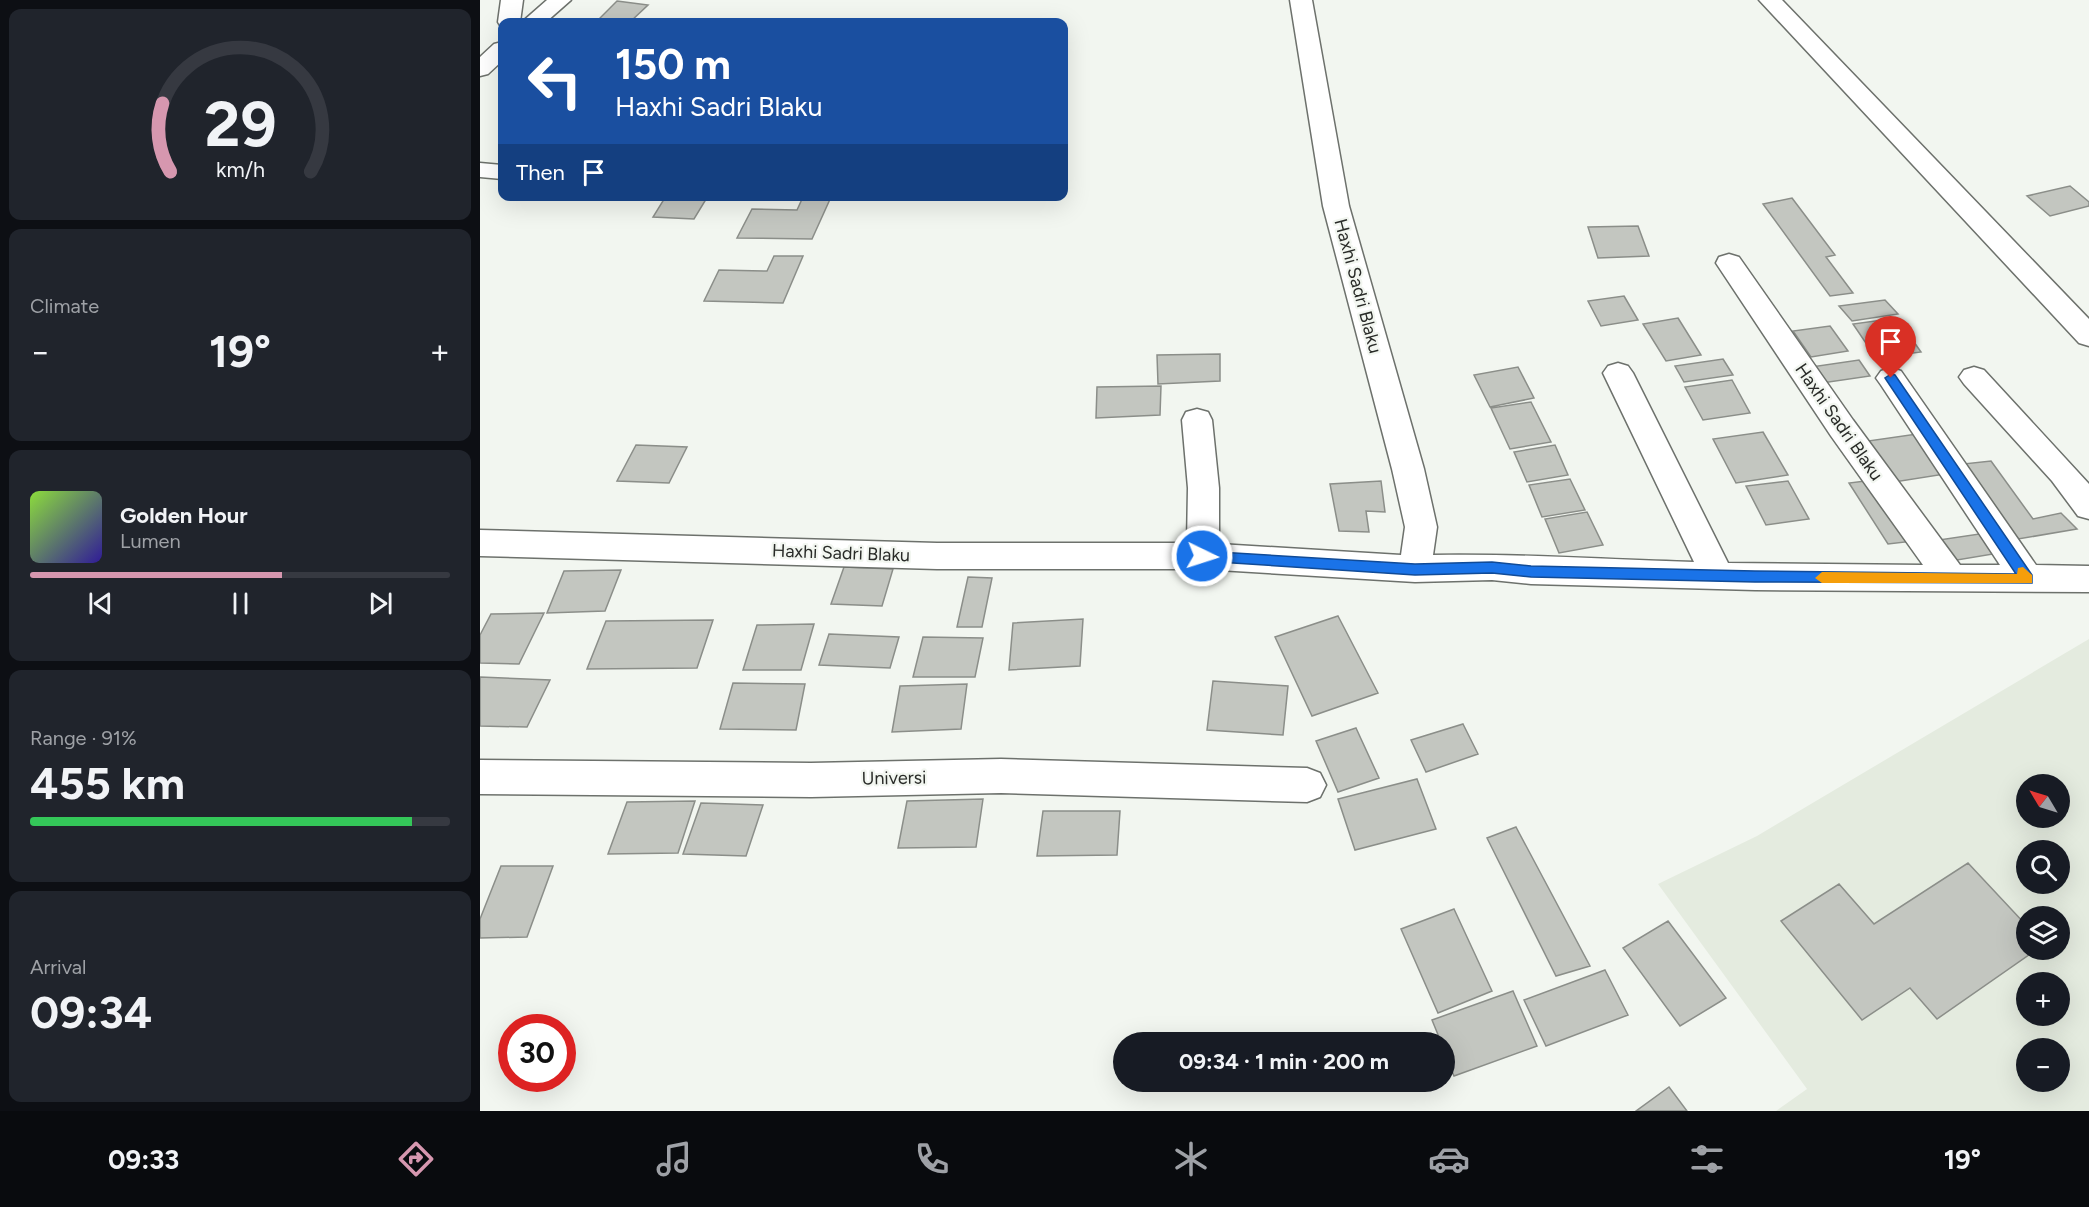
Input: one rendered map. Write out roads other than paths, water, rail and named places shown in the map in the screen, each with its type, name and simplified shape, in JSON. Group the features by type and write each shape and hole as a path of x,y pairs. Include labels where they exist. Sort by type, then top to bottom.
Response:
{"street":[{"path":"510,18 512,0"},
{"path":"538,18 560,0"},
{"name":"Haxhi Sadri Blaku","path":"1301,0 1336,206 1408,469 1421,527 1415,569"},
{"path":"1770,0 2089,336"},
{"path":"480,69 498,53"},
{"path":"480,170 498,172"},
{"name":"Haxhi Sadri Blaku","path":"1729,263 1842,428 1952,579"},
{"path":"1618,373 1702,541 1717,576"},
{"path":"1974,377 2064,473 2089,507"},
{"path":"1891,378 2027,579"},
{"path":"1197,420 1204,476 1205,519 1202,556"},
{"name":"Haxhi Sadri Blaku","path":"480,543 937,556 1202,556 1415,569 1492,567 1531,571 1717,576 2089,579"},
{"name":"Universi","path":"480,777 811,780 1001,776 1308,785"}]}
